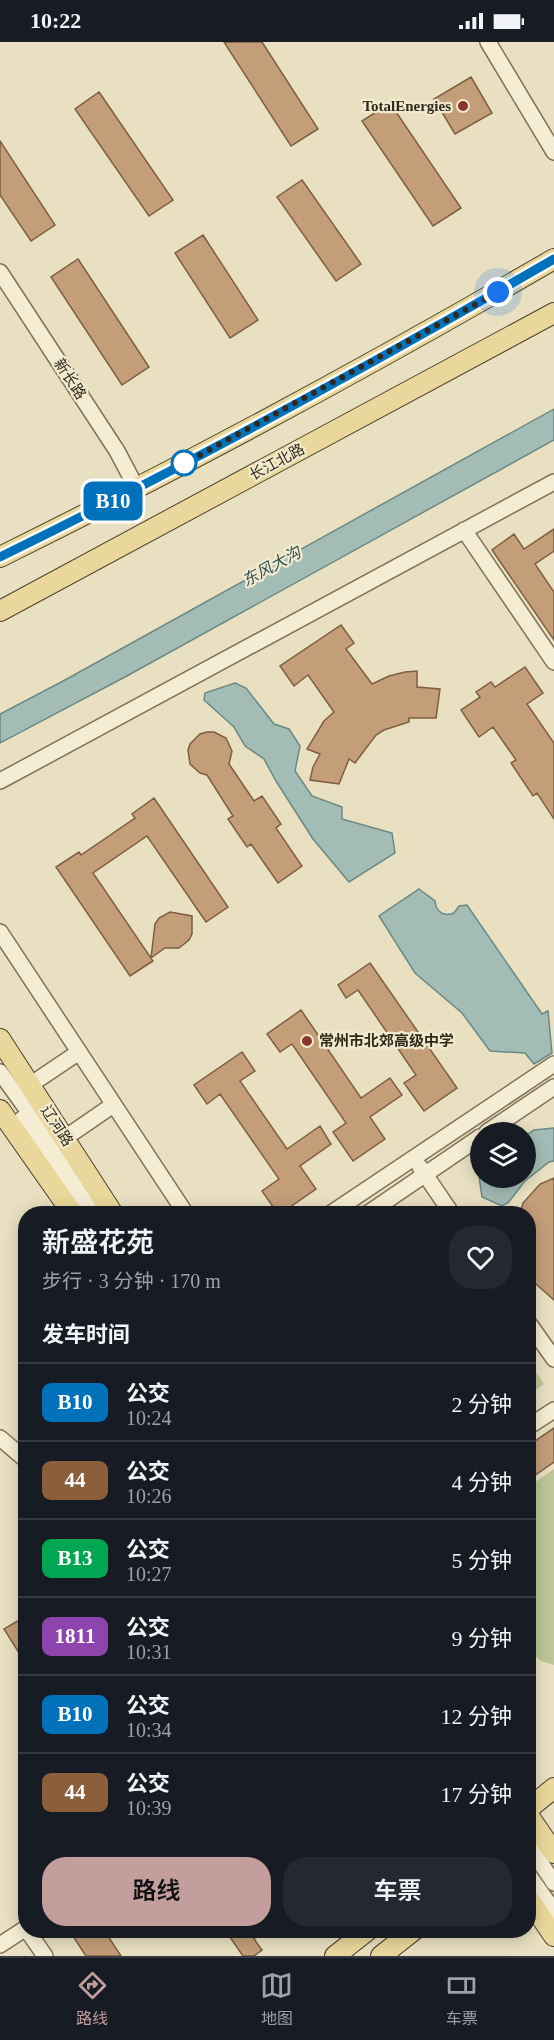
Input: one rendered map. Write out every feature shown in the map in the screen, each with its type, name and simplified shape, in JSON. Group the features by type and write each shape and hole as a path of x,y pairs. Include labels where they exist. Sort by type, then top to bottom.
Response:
{"main road":[{"path":"0,557 137,489 460,314 554,259"},
{"name":"长江北路","path":"0,611 554,313"},
{"name":"辽河路","path":"0,1039 109,1206"},
{"path":"0,1110 67,1206"},
{"path":"536,1803 554,1788"},
{"path":"536,1831 554,1853"},
{"path":"536,1910 554,1936"},
{"path":"335,1956 358,1938"},
{"path":"381,1956 404,1938"}],"street":[{"path":"488,42 554,152"},
{"name":"新长路","path":"0,272 117,451 137,489"},
{"path":"0,781 554,482"},
{"path":"464,530 554,662"},
{"path":"0,932 181,1206"},
{"path":"30,1085 78,1052"},
{"path":"342,1206 554,1064"},
{"path":"0,1072 93,1206"},
{"path":"0,1087 80,1206"},
{"path":"502,1122 554,1087"},
{"path":"65,1138 114,1105"},
{"path":"379,1206 470,1144"},
{"path":"414,1158 447,1206"},
{"path":"536,1333 554,1359"},
{"path":"536,1422 554,1410"},
{"path":"0,1438 18,1453"},
{"path":"536,1833 554,1883"},
{"path":"536,1885 554,1911"},
{"path":"0,1945 18,1934"},
{"path":"32,1938 45,1956"}],"green space":[{"path":"536,1372 544,1384 536,1390"},
{"path":"554,1469 554,1665 541,1661 536,1656 536,1481"}],"water":[{"name":"东风大沟","path":"554,409 554,440 125,677 0,743 0,714"},
{"path":"235,683 246,688 274,724 289,729 300,746 295,771 312,796 342,807 342,819 392,833 395,853 349,882 313,839 264,759 245,746 234,727 204,700 205,693"},
{"path":"419,889 435,901 439,911 444,914 454,913 459,906 467,905 542,1014 548,1011 552,1053 534,1064 525,1053 490,1051 462,1013 415,973 379,916"},
{"path":"554,1128 554,1161 549,1162 536,1172 536,1130"},
{"path":"481,1188 520,1188 508,1203 502,1206 482,1197"}],"building":[{"path":"224,42 262,42 318,129 291,146"},
{"name":"TotalEnergies","path":"471,77 492,113 455,134 434,99"},
{"path":"99,92 173,200 149,216 75,109"},
{"path":"390,103 461,208 433,226 362,121"},
{"path":"0,141 55,225 31,241 0,195"},
{"path":"302,180 361,264 336,281 277,197"},
{"path":"203,235 258,320 230,338 175,253"},
{"path":"78,259 149,367 122,385 51,277"},
{"path":"554,529 554,551 535,564 554,592 554,640 492,550 514,534 524,549"},
{"path":"341,625 354,643 346,649 372,684 389,676 417,671 417,687 440,689 436,718 409,718 409,722 376,735 355,763 349,759 339,784 310,780 313,767 320,754 307,749 324,721 334,712 308,675 294,686 280,666"},
{"path":"525,667 543,693 527,704 554,743 554,819 537,793 533,796 511,763 516,760 493,727 479,737 461,710 480,697 476,692 491,682 495,687"},
{"path":"214,732 226,738 232,751 229,764 254,801 262,796 281,824 276,828 302,866 278,883 251,844 247,847 228,819 233,816 207,775 200,773 190,764 188,750 190,744 200,734"},
{"path":"154,798 228,907 206,922 147,836 93,873 153,961 130,976 56,867 79,852 81,855 135,818 132,814"},
{"path":"170,912 192,916 192,934 189,940 179,948 165,948 151,958 155,924 159,918"},
{"path":"370,963 457,1088 424,1111 404,1083 416,1075 358,990 346,998 338,985"},
{"path":"301,1010 361,1098 390,1078 402,1095 370,1117 385,1139 353,1161 333,1132 346,1123 292,1044 280,1052 267,1034"},
{"path":"242,1052 255,1071 240,1081 287,1149 320,1126 331,1144 300,1166 316,1189 292,1206 272,1206 262,1191 279,1179 220,1094 207,1104 194,1085"},
{"path":"554,1178 554,1300 536,1284 536,1206 522,1206 540,1184"},
{"path":"554,1428 554,1462 536,1474 536,1440"},
{"path":"18,1621 18,1651 4,1629"},
{"path":"74,1938 109,1938 121,1956 86,1956"},
{"path":"231,1938 255,1938 262,1950 254,1956 243,1956"}],"bus line":[{"name":"B10","path":"0,557 137,489 460,314 554,259"}],"place":[{"name":"TotalEnergies","path":"463,106"},
{"name":"常州市北郊高级中学","path":"307,1041"}],"route":[{"path":"184,463 178,467 498,292"}]}
